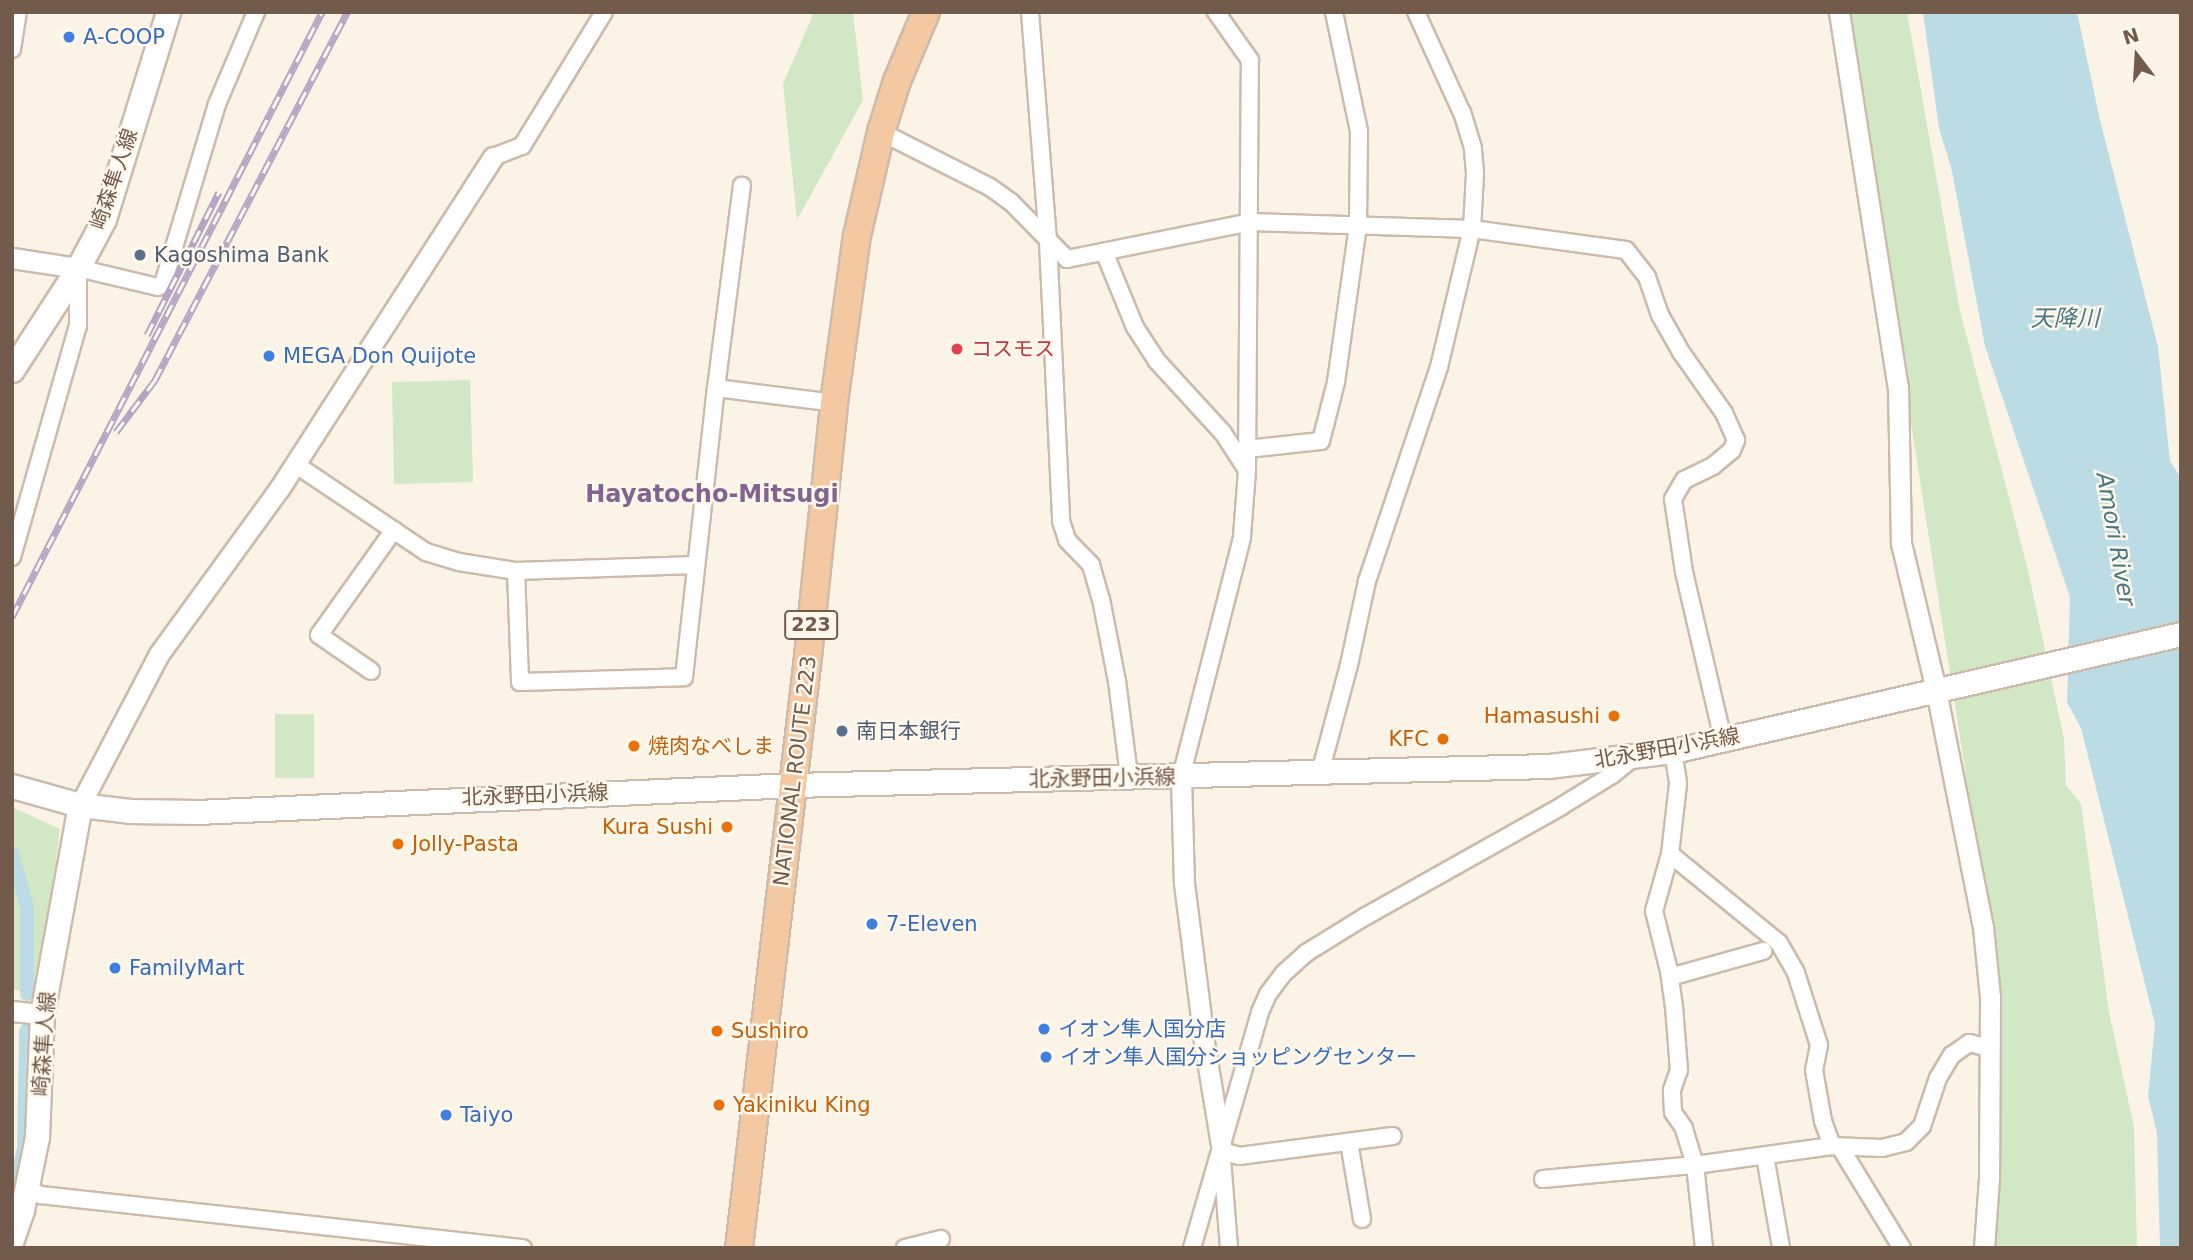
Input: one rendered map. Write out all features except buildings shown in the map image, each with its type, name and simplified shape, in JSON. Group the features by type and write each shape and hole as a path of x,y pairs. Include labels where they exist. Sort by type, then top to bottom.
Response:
{"highway":[{"name":"NATIONAL ROUTE 223","path":"739,1248 834,403 857,236 881,132 926,12"}],"main road":[{"name":"崎森隼人線","path":"12,370 78,268 104,219 168,12"},
{"name":"北永野田小浜線","path":"12,786 80,805 130,811 197,812 793,785 1549,766 1633,758 1673,751 2181,634"},
{"name":"崎森隼人線","path":"12,1239 27,1188 37,1136 43,1014 80,805"}],"street":[{"path":"12,48 18,12"},
{"path":"12,258 78,268 158,287 163,284 217,104 256,12"},
{"path":"80,805 159,654 295,464 493,157 522,146 604,12"},
{"path":"1030,12 1048,242 1061,521 1067,540 1091,565 1101,599 1117,681 1129,776"},
{"path":"1247,449 1321,442 1336,382 1358,225 1359,131 1334,12"},
{"path":"1320,773 1349,665 1367,581 1439,367 1472,229 1475,173 1473,148 1462,113 1416,12"},
{"path":"1839,12 1898,387 1901,543 1936,690 1983,927 1990,997 1989,1178 1984,1248"},
{"path":"1217,13 1250,60 1247,470 1242,537 1181,777 1184,883 1204,1042 1222,1151 1229,1248"},
{"path":"881,132 990,187 1011,202 1067,259 1105,254 1250,222 1472,229 1626,250 1647,277 1660,314 1681,352 1730,424 1736,440 1732,450 1713,466 1684,480 1673,499 1684,572 1723,739"},
{"path":"516,571 520,682 684,677 716,388 742,186"},
{"path":"1105,254 1135,327 1157,361 1223,433 1247,470"},
{"path":"12,557 15,538 78,326 78,268"},
{"path":"716,388 834,403"},
{"path":"295,464 426,552 459,562 516,571 696,565"},
{"path":"372,671 319,635 394,530"},
{"path":"1673,751 1678,784 1670,854 1654,911 1670,977 1679,1070 1672,1090 1672,1112 1684,1128 1695,1165 1704,1248"},
{"path":"1192,1248 1260,1012 1268,994 1284,973 1306,953 1366,916 1612,775 1633,758"},
{"path":"1670,854 1779,943 1796,973 1819,1045 1815,1070 1823,1121 1836,1146 1902,1248"},
{"path":"1670,977 1763,951"},
{"path":"12,1012 43,1014"},
{"path":"1543,1179 1695,1165 1836,1146 1882,1148 1906,1142 1922,1126 1938,1078 1952,1055 1969,1043 1989,1048"},
{"path":"1222,1151 1239,1156 1393,1136"},
{"path":"1349,1142 1362,1219"},
{"path":"1765,1156 1782,1248"},
{"path":"27,1188 41,1195 523,1248"},
{"path":"905,1248 941,1239"}],"green space":[{"path":"814,12 853,12 863,100 797,220 783,84"},
{"path":"1847,12 1907,12 1960,311 2028,570 2064,739 2066,785 2081,804 2109,1012 2134,1127 2137,1248 1994,1248 1999,1068 1983,885"},
{"path":"470,380 473,482 394,484 392,382"},
{"path":"275,714 314,714 314,778 275,778"},
{"path":"12,807 60,829 39,991 12,990"}],"water":[{"name":"天降川","path":"1923,12 2077,12 2100,120 2158,347 2170,461 2181,478 2181,1248 2160,1248 2157,1133 2148,1096 2155,1024 2081,728 2067,702 2070,597 1985,346 1952,171 1939,128"}],"waterway":[{"path":"12,853 27,907 27,994"},
{"path":"12,1198 24,1149 26,1031"}],"railway":[{"path":"12,617 322,12"},
{"path":"116,432 155,380 347,12"},
{"path":"147,335 219,192"}],"place":[{"name":"A-COOP","path":"69,37"},
{"name":"Kagoshima Bank","path":"140,255"},
{"name":"コスモス","path":"957,349"},
{"name":"MEGA Don Quijote","path":"269,356"},
{"name":"Hamasushi","path":"1614,716"},
{"name":"南日本銀行","path":"842,731"},
{"name":"KFC","path":"1443,739"},
{"name":"焼肉なべしま","path":"634,746"},
{"name":"Kura Sushi","path":"727,827"},
{"name":"Jolly-Pasta","path":"398,844"},
{"name":"7-Eleven","path":"872,924"},
{"name":"FamilyMart","path":"115,968"},
{"name":"イオン隼人国分店","path":"1044,1029"},
{"name":"Sushiro","path":"717,1031"},
{"name":"イオン隼人国分ショッピングセンター","path":"1046,1057"},
{"name":"Yakiniku King","path":"719,1105"},
{"name":"Taiyo","path":"446,1115"}],"district":[{"name":"Hayatocho-Mitsugi","path":"712,495"}],"water label":[{"name":"Amori River","path":"2116,539"}]}
